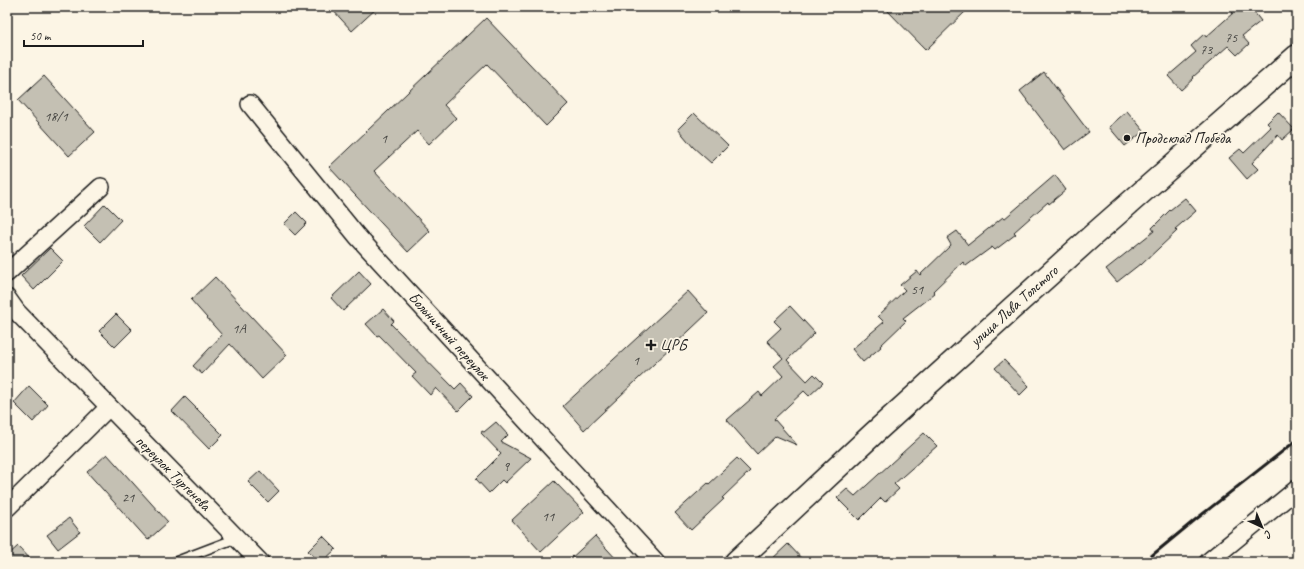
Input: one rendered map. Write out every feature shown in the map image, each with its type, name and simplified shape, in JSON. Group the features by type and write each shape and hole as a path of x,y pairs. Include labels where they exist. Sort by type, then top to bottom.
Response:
{"main road":[{"name":"улица Льва Толстого","path":"736,562 868,439 1086,241 1297,56"}],"street":[{"name":"Больничный переулок","path":"250,104 357,236 656,562"},
{"path":"7,273 101,187"},
{"name":"переулок Тургенева","path":"7,298 17,312 108,407 260,562"},
{"path":"7,508 108,407"},
{"path":"1208,562 1297,489"}],"lane":[{"path":"174,562 237,538"}],"building":[{"path":"330,7 378,7 352,31"},
{"path":"884,7 970,7 926,50"},
{"path":"1229,7 1250,7 1261,21 1242,36 1249,44 1237,55 1228,46 1193,77 1194,78 1181,90 1168,76 1196,52 1191,46 1204,34 1206,37 1233,13"},
{"path":"486,18 568,104 546,126 487,64 444,105 456,118 429,144 417,131 374,171 430,231 408,252 329,167"},
{"path":"1044,72 1089,132 1065,150 1020,91"},
{"path":"44,76 95,132 69,156 18,100"},
{"path":"1127,111 1144,131 1125,146 1109,127"},
{"path":"1278,112 1294,129 1282,140 1278,135 1252,163 1258,169 1247,179 1229,158 1240,149 1244,153 1271,127 1267,123"},
{"path":"694,113 728,146 711,163 693,147 678,129"},
{"path":"1055,175 1066,190 1049,204 1048,202 1014,232 1016,234 995,250 992,247 966,266 963,262 933,291 935,293 903,318 906,321 880,346 881,347 863,362 852,349 884,322 878,316 905,290 900,285 917,271 920,275 951,245 947,238 957,231 968,245 1003,217 1004,219"},
{"path":"1185,198 1196,211 1175,229 1177,231 1141,265 1140,264 1117,282 1106,269 1154,231 1152,228 1170,210"},
{"path":"105,204 121,220 100,242 84,226"},
{"path":"296,212 307,223 295,235 284,224"},
{"path":"50,248 63,261 34,290 21,276"},
{"path":"359,271 371,284 343,311 331,298"},
{"path":"215,277 287,355 262,379 230,344 202,374 193,366 222,335 191,300"},
{"path":"688,291 708,313 584,430 563,406"},
{"path":"790,306 815,333 787,360 807,381 814,374 823,383 809,396 804,391 774,419 797,445 776,436 757,454 727,420 759,392 762,396 783,376 774,366 783,358 767,341 781,328 774,321"},
{"path":"383,309 394,321 391,324 455,389 461,383 473,396 458,411 436,388 430,395 412,376 416,373 379,335 377,336 366,324"},
{"path":"116,314 132,330 115,347 99,331"},
{"path":"1004,360 1029,386 1020,395 995,368"},
{"path":"29,386 48,405 33,422 14,403"},
{"path":"185,397 223,435 209,449 172,411"},
{"path":"496,422 508,435 501,442 531,458 505,483 502,480 489,493 476,479 501,454 481,433"},
{"path":"924,433 937,446 894,484 899,489 885,502 881,498 859,520 837,498 847,489 855,496"},
{"path":"107,454 168,522 148,540 87,472"},
{"path":"737,458 750,471 722,498 724,499 691,530 675,513"},
{"path":"260,471 279,491 268,502 248,482"},
{"path":"554,481 584,512 541,552 512,520"},
{"path":"69,518 80,532 58,549 47,535"},
{"path":"323,536 336,549 322,562 320,562 308,551"},
{"path":"595,536 619,562 567,562"},
{"path":"788,544 805,562 769,562"},
{"path":"18,546 33,562 7,562 7,556"}],"railway":[{"path":"1144,562 1297,440"}],"place":[{"name":"Продсклад Победа","path":"1127,138"},
{"name":"ЦРБ","path":"651,345"}]}
